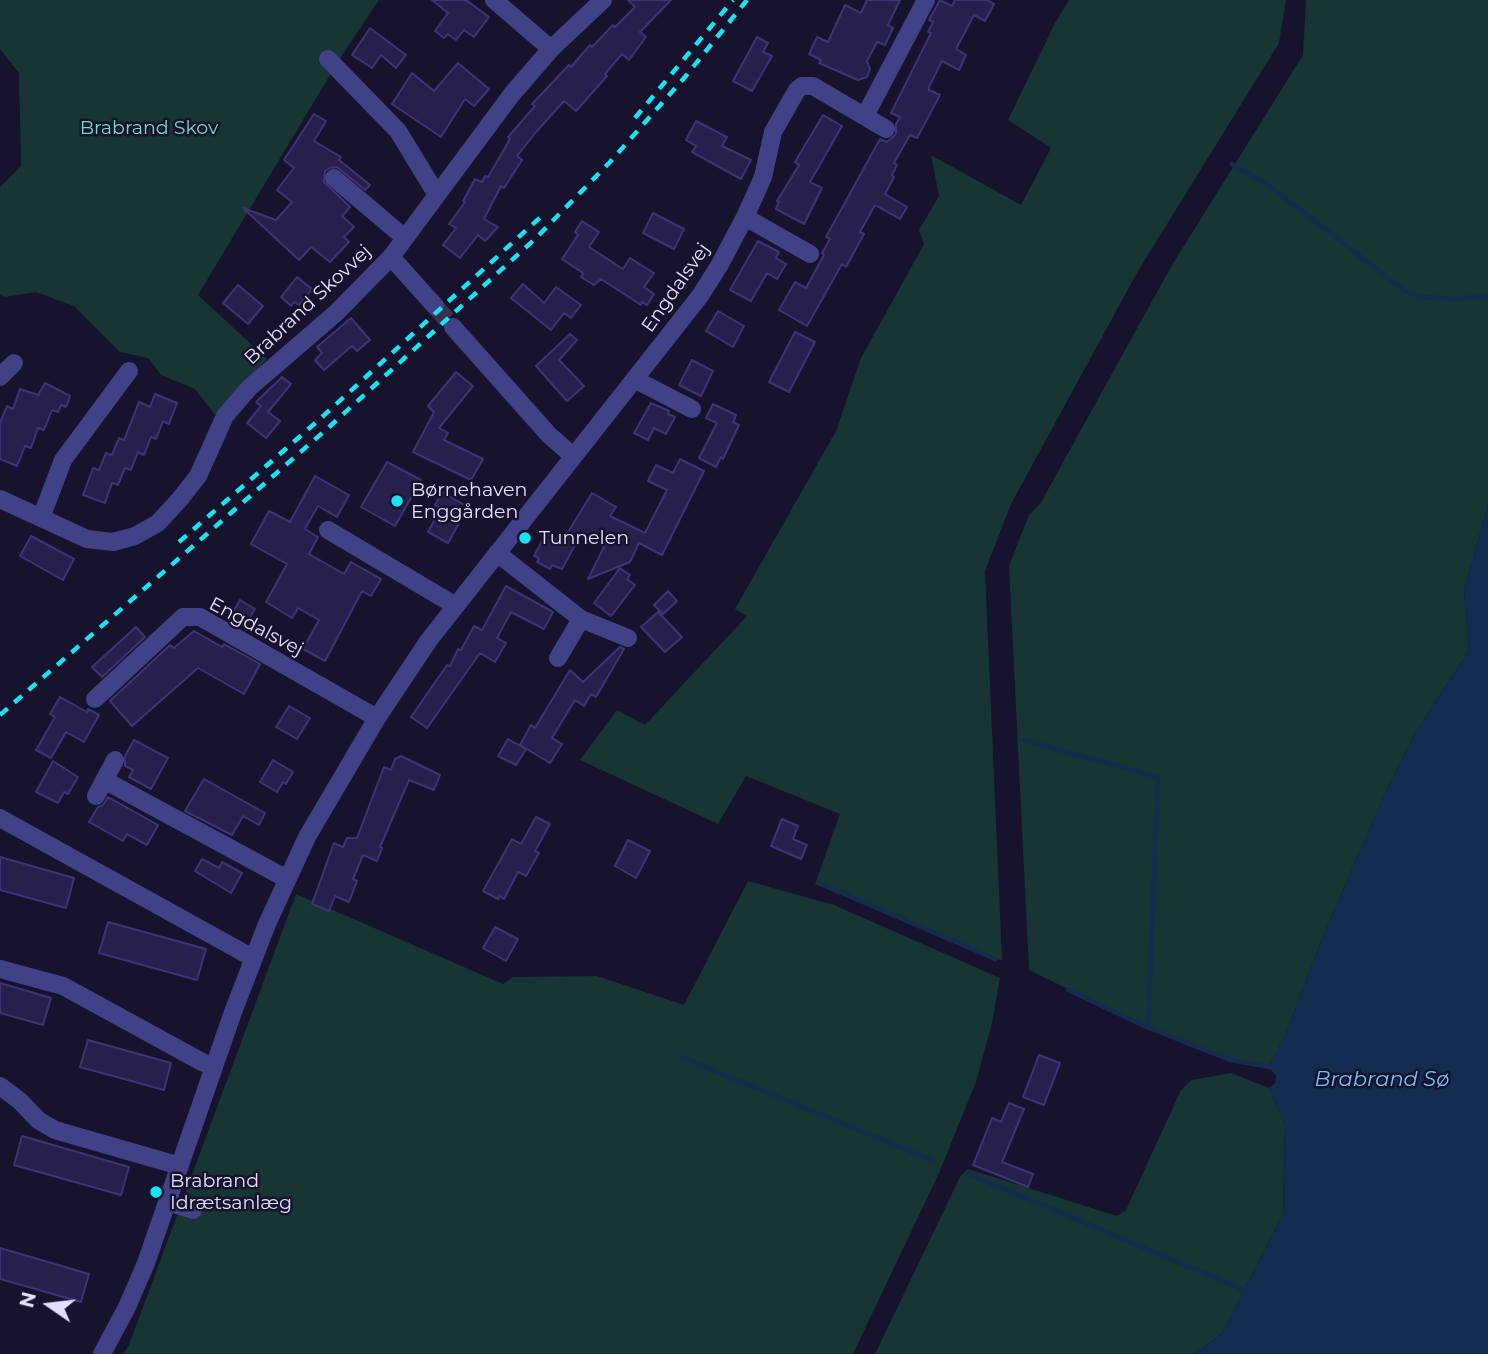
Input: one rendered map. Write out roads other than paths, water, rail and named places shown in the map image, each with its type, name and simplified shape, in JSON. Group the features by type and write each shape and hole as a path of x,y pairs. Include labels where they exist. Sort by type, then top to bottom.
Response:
{"street":[{"path":"494,0 551,49"},
{"name":"Brabrand Skovvej","path":"41,518 87,539 113,542 135,536 158,523 198,476 225,416 248,388 337,313 391,257 512,94 551,49 603,0"},
{"path":"865,116 926,0"},
{"path":"328,59 398,131 437,195"},
{"name":"Engdalsvej","path":"102,1354 141,1274 253,958 287,879 334,789 376,718 456,606 700,296 745,218 763,177 773,131 797,90 802,86 813,86 886,128"},
{"path":"334,178 405,238"},
{"path":"745,218 810,254"},
{"path":"391,257 435,306"},
{"path":"459,333 549,435 573,456"},
{"path":"0,377 14,363"},
{"path":"0,499 41,518 63,460 129,371"},
{"path":"636,380 692,409"},
{"path":"328,530 456,606"},
{"path":"497,553 581,619 628,638"},
{"name":"Engdalsvej","path":"94,699 183,617 200,617 376,718"},
{"path":"558,658 581,619"},
{"path":"115,760 100,788 287,879"},
{"path":"0,818 253,958"},
{"path":"0,969 63,986 214,1067"},
{"path":"0,1086 20,1101 38,1120 55,1130 180,1166"},
{"path":"167,1202 193,1210"}],"water":[{"name":"Brabrand Sø","path":"1488,505 1488,1354 1195,1354 1222,1333 1283,1215 1285,1125 1269,1088 1275,1083 1276,1076 1269,1067 1286,1033 1323,936 1384,796 1417,730 1469,650 1464,591"}],"waterway":[{"path":"1232,164 1271,187 1405,291 1420,297 1454,299 1488,296"},
{"path":"1022,740 1158,777 1148,1028"},
{"path":"821,884 995,959"},
{"path":"1068,990 1144,1026 1230,1060 1269,1067"},
{"path":"681,1057 934,1161"},
{"path":"969,1174 1244,1290"}],"tunnel":[{"path":"435,306 453,327"}],"railway":[{"path":"635,118 733,0"},
{"path":"0,715 328,428 536,238 610,162 685,77 747,0"},
{"path":"179,542 321,418 546,212"}],"place":[{"name":"Børnehaven Enggården","path":"397,501"},
{"name":"Tunnelen","path":"525,538"},
{"name":"Brabrand Idrætsanlæg","path":"156,1192"}],"park label":[{"name":"Brabrand Skov","path":"149,128"}]}
